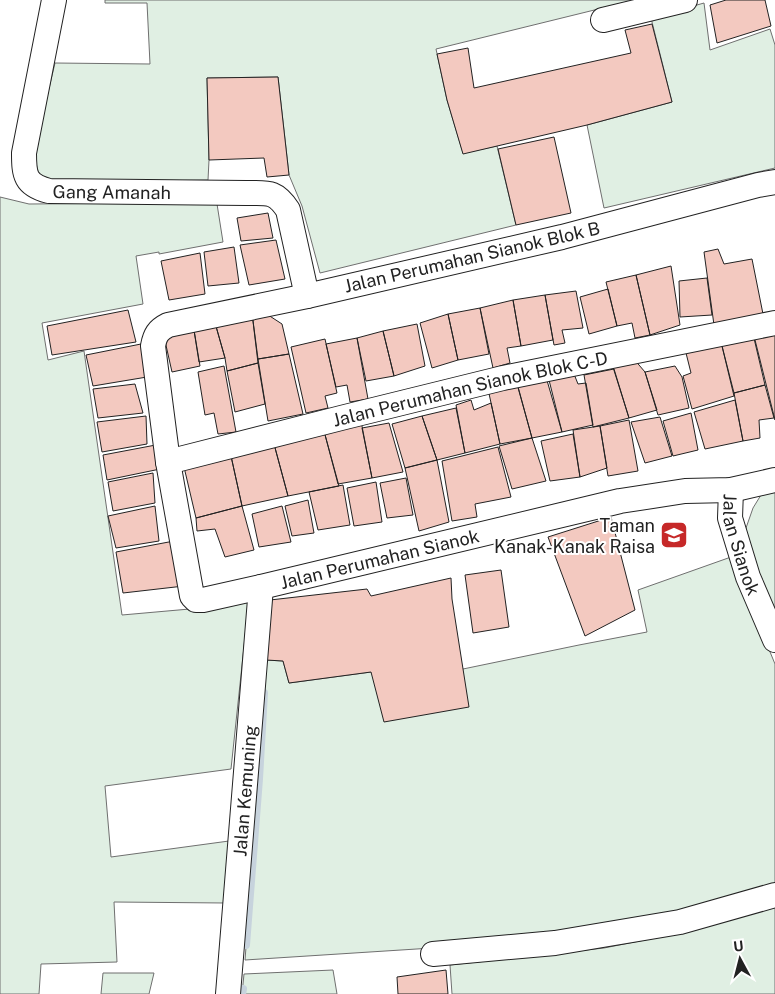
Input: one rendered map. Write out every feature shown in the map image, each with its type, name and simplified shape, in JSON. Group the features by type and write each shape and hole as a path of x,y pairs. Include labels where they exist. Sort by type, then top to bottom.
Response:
{"street":[{"name":"Gang Amanah","path":"54,0 24,153 24,168 28,180 40,189 49,191 266,193 275,195 288,210 307,296"},
{"path":"603,20 685,0"},
{"name":"Jalan Perumahan Sianok Blok B","path":"168,462 153,346 157,333 168,325 307,296 562,237 775,182"},
{"name":"Jalan Perumahan Sianok Blok C-D","path":"168,462 503,378 775,323"},
{"name":"Jalan Perumahan Sianok","path":"168,462 192,596 196,600 262,587 620,501 684,491 731,490"},
{"name":"Jalan Sianok","path":"775,480 731,490 730,518 748,577 775,640"},
{"name":"Jalan Kemuning","path":"228,994 262,587"},
{"path":"433,954 555,943 680,922 775,894"}],"green space":[{"path":"105,0 635,0 436,49 447,100 463,153 497,146 516,225 320,273 302,206 289,175 278,77 207,78 208,180 53,183 34,177 36,143 55,63 150,64 147,3 105,3"},
{"path":"704,3 710,50 770,29 775,45 775,168 604,208 587,125 672,102 651,18"},
{"path":"0,197 29,204 217,204 223,242 159,254 159,252 136,256 143,304 42,323 48,360 84,351 122,615 201,608 250,590 231,769 105,786 111,857 229,841 225,903 114,902 117,962 41,964 39,994 0,994"},
{"path":"775,486 775,618 751,561 746,528 753,508 764,490"},
{"path":"731,557 775,664 775,886 714,904 591,931 479,945 245,960 266,660 283,661 289,683 371,672 463,669 647,632 638,590"},
{"path":"775,905 775,994 452,994 450,965 604,948 680,933"},
{"path":"333,970 337,994 242,994 244,974"},
{"path":"103,973 154,973 149,994 101,994"}],"building":[{"path":"726,0 765,0 771,26 717,43 710,5"},
{"path":"652,24 672,102 587,125 463,154 447,100 437,54 468,48 474,88 631,53 625,30"},
{"path":"278,77 289,175 267,177 264,158 209,160 207,78"},
{"path":"554,137 571,213 516,225 498,149"},
{"path":"268,213 273,238 241,241 237,218"},
{"path":"276,240 285,279 249,285 240,245"},
{"path":"234,247 239,283 208,286 204,252"},
{"path":"718,249 724,264 752,259 763,314 714,325 704,252"},
{"path":"200,253 205,294 169,300 161,261"},
{"path":"671,266 680,325 650,335 636,275"},
{"path":"636,275 650,335 635,338 632,323 617,326 606,282"},
{"path":"707,278 712,315 680,317 679,281"},
{"path":"608,289 617,326 589,334 580,297"},
{"path":"576,291 583,328 562,330 565,343 554,345 545,295"},
{"path":"545,295 553,340 521,346 513,300"},
{"path":"513,300 521,346 507,348 510,363 493,368 480,308"},
{"path":"480,308 489,354 458,360 448,314"},
{"path":"128,310 136,342 52,355 47,326"},
{"path":"262,311 282,324 289,354 258,359 252,313"},
{"path":"252,313 258,363 227,371 215,323"},
{"path":"448,314 458,360 432,368 420,323"},
{"path":"214,319 225,358 199,362 193,324"},
{"path":"775,323 775,420 752,328"},
{"path":"193,324 200,366 172,372 163,332"},
{"path":"417,324 425,366 394,376 383,331"},
{"path":"383,331 394,376 366,381 357,338"},
{"path":"753,334 765,385 734,393 721,342"},
{"path":"357,338 368,399 350,402 347,385 336,387 326,344"},
{"path":"325,339 337,393 325,396 328,408 306,413 291,347"},
{"path":"721,342 734,396 692,409 683,376 691,373 686,353"},
{"path":"141,344 147,377 93,386 86,355"},
{"path":"289,354 303,414 268,421 258,359"},
{"path":"633,358 645,372 657,410 629,418 612,364"},
{"path":"258,363 265,404 235,412 227,371"},
{"path":"224,366 236,432 218,434 214,413 205,415 198,372"},
{"path":"675,366 682,377 689,408 658,415 645,372"},
{"path":"572,369 578,384 586,383 593,425 562,432 548,376"},
{"path":"614,369 629,418 593,427 584,375"},
{"path":"546,377 562,432 532,438 517,384"},
{"path":"517,383 532,438 500,444 488,389"},
{"path":"135,384 143,413 98,418 93,389"},
{"path":"765,385 774,418 759,420 760,438 743,441 734,393"},
{"path":"471,400 474,410 491,403 500,444 465,453 456,405"},
{"path":"735,400 743,441 705,449 694,412"},
{"path":"456,408 465,453 437,460 422,416"},
{"path":"691,413 698,450 673,456 663,421"},
{"path":"146,416 147,444 102,452 97,422"},
{"path":"422,416 437,460 405,468 392,424"},
{"path":"660,417 672,456 645,463 631,422"},
{"path":"629,420 638,471 608,476 600,426"},
{"path":"361,421 372,478 338,484 324,431"},
{"path":"389,423 403,472 372,478 362,428"},
{"path":"600,426 607,468 580,477 573,430"},
{"path":"324,431 339,486 288,496 274,444"},
{"path":"573,434 580,477 550,481 541,441"},
{"path":"532,438 546,481 512,489 499,446"},
{"path":"161,444 165,468 107,480 103,455"},
{"path":"274,444 288,496 242,506 231,456"},
{"path":"498,447 511,497 475,504 477,517 452,521 442,461"},
{"path":"231,456 242,506 196,518 184,467"},
{"path":"437,460 449,522 419,531 405,468"},
{"path":"153,473 155,503 113,511 108,482"},
{"path":"406,478 413,515 387,518 380,483"},
{"path":"376,482 382,522 354,526 347,488"},
{"path":"343,485 350,525 318,530 309,492"},
{"path":"308,500 314,533 292,536 285,506"},
{"path":"155,506 159,541 116,548 108,516"},
{"path":"242,506 254,550 225,557 215,529 197,531 196,518"},
{"path":"282,506 291,542 259,547 252,514"},
{"path":"611,517 635,610 585,636 548,537"},
{"path":"174,541 184,586 123,593 116,552"},
{"path":"501,570 509,627 473,633 465,575"},
{"path":"451,578 452,599 469,707 384,722 371,672 289,683 283,661 266,660 270,600 367,589 371,596"},
{"path":"446,970 448,994 398,994 397,977"}],"waterway":[{"path":"246,945 264,693"},
{"path":"242,994 243,989"}],"place":[{"name":"Taman Kanak-Kanak Raisa","path":"674,535"}]}
